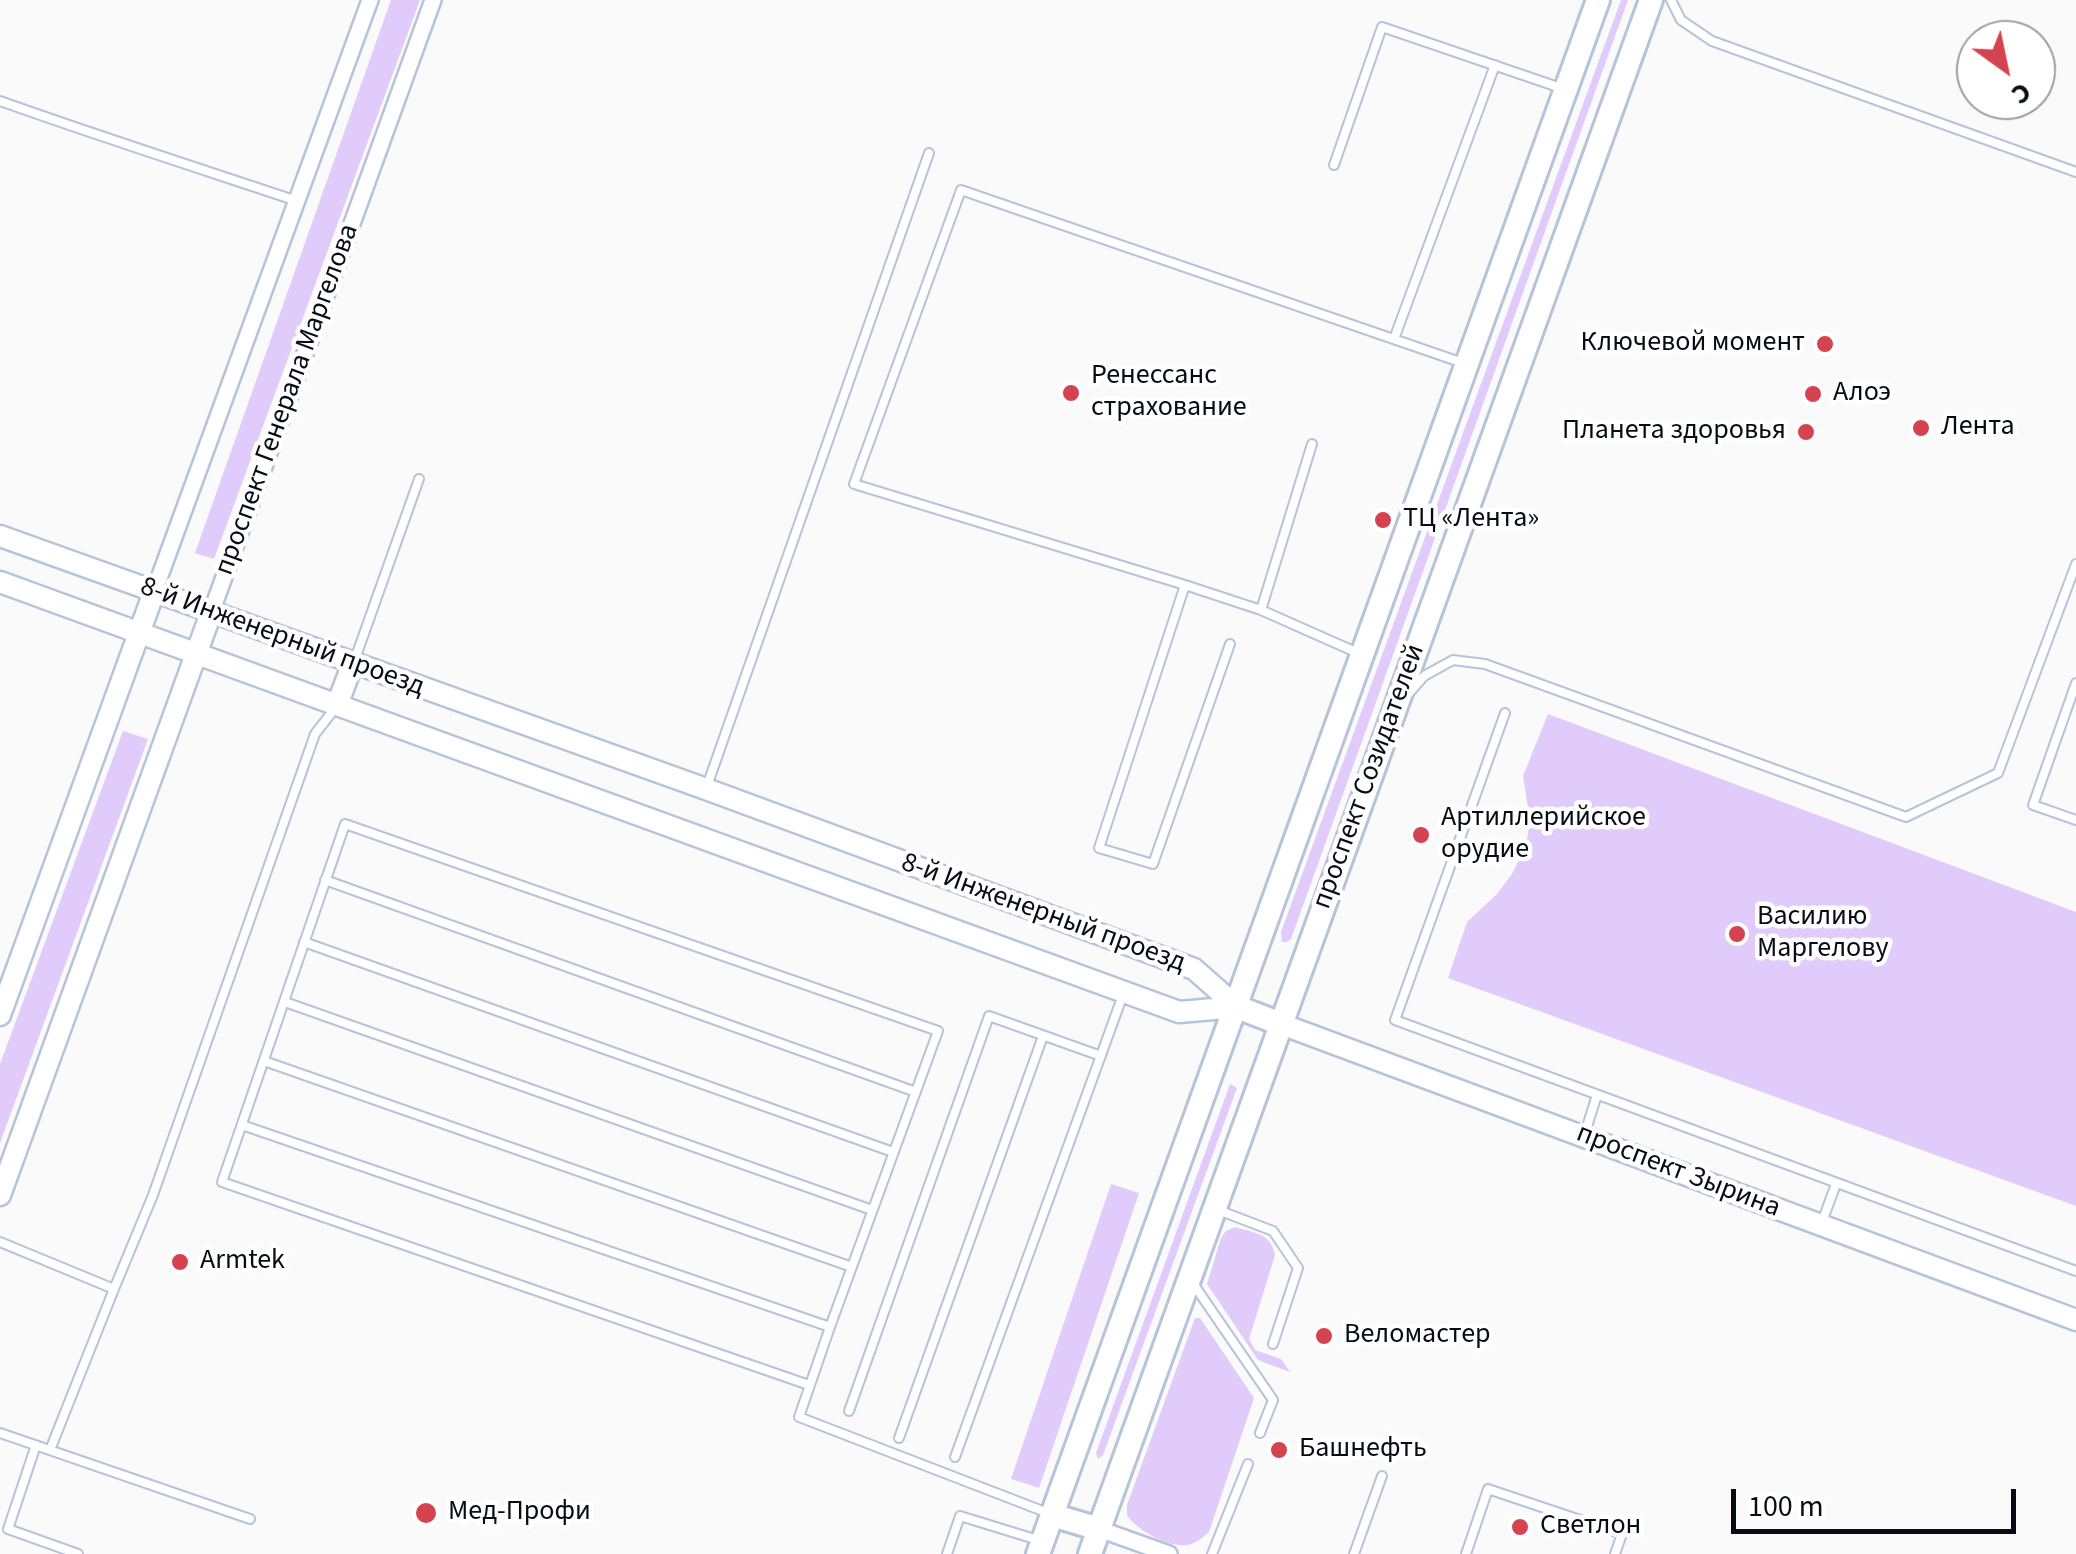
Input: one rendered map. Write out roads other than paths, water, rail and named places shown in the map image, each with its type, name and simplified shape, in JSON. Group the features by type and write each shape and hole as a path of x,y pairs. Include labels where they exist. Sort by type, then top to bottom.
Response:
{"main road":[{"name":"проспект Созидателей","path":"1040,1548 1598,0"},
{"name":"проспект Созидателей","path":"1090,1554 1651,0"},
{"path":"1237,1007 1281,1024"},
{"path":"1052,1515 1099,1529"}],"street":[{"path":"0,1015 370,0"},
{"name":"проспект Генерала Маргелова","path":"0,1195 433,0"},
{"name":"8-й Инженерный проезд","path":"0,536 1194,968 1237,1007"},
{"name":"8-й Инженерный проезд","path":"0,582 1179,1012 1237,1007"},
{"path":"338,705 353,663"},
{"name":"проспект Зырина","path":"1281,1024 2076,1320"},
{"path":"1099,1529 1168,1554"}],"lane":[{"path":"1671,0 1681,20 1712,41 2076,172"},
{"path":"1334,165 1382,27 1566,90"},
{"path":"1394,339 1495,66"},
{"path":"0,101 297,201"},
{"path":"706,789 929,153"},
{"path":"1362,654 1261,610 1185,584 854,484 961,190 1467,364"},
{"path":"1261,610 1312,444"},
{"path":"353,663 420,478"},
{"path":"1392,712 1424,676 1453,660 1486,664 1906,817 1998,772 2076,564"},
{"path":"1185,584 1099,848 1153,864 1230,644"},
{"path":"2076,683 2033,804 2076,820"},
{"path":"50,1450 153,1195 315,734 338,705"},
{"path":"1505,713 1396,1020 2076,1271"},
{"path":"809,1385 222,1182 344,824 938,1031 799,1417 1052,1515"},
{"path":"325,880 916,1092"},
{"path":"304,942 893,1152"},
{"path":"955,1457 1124,992"},
{"path":"285,1002 872,1210"},
{"path":"849,1410 990,1016 1101,1056"},
{"path":"899,1438 1043,1036"},
{"path":"264,1061 852,1267"},
{"path":"1584,1137 1597,1095"},
{"path":"242,1124 830,1327"},
{"path":"1820,1226 1836,1184"},
{"path":"1214,1209 1274,1231 1298,1268 1273,1344"},
{"path":"0,1242 114,1290"},
{"path":"1189,1278 1273,1400 1260,1434"},
{"path":"0,1433 250,1519"},
{"path":"36,1445 8,1529 78,1554"},
{"path":"1212,1554 1248,1464"},
{"path":"1354,1554 1382,1476"},
{"path":"1466,1554 1488,1489 1622,1534 1616,1554"},
{"path":"947,1554 960,1516 1040,1548"}],"place":[{"name":"Ключевой момент","path":"1825,344"},
{"name":"Ренессанс страхование","path":"1071,393"},
{"name":"Алоэ","path":"1813,394"},
{"name":"Лента","path":"1921,428"},
{"name":"Планета здоровья","path":"1806,432"},
{"name":"ТЦ «Лента»","path":"1383,520"},
{"name":"Артиллерийское орудие","path":"1421,835"},
{"name":"Василию Маргелову","path":"1737,934"},
{"name":"Armtek","path":"180,1262"},
{"name":"Веломастер","path":"1324,1336"},
{"name":"Башнефть","path":"1279,1450"},
{"name":"Мед-Профи","path":"426,1513"},
{"name":"Светлон","path":"1520,1527"}]}
